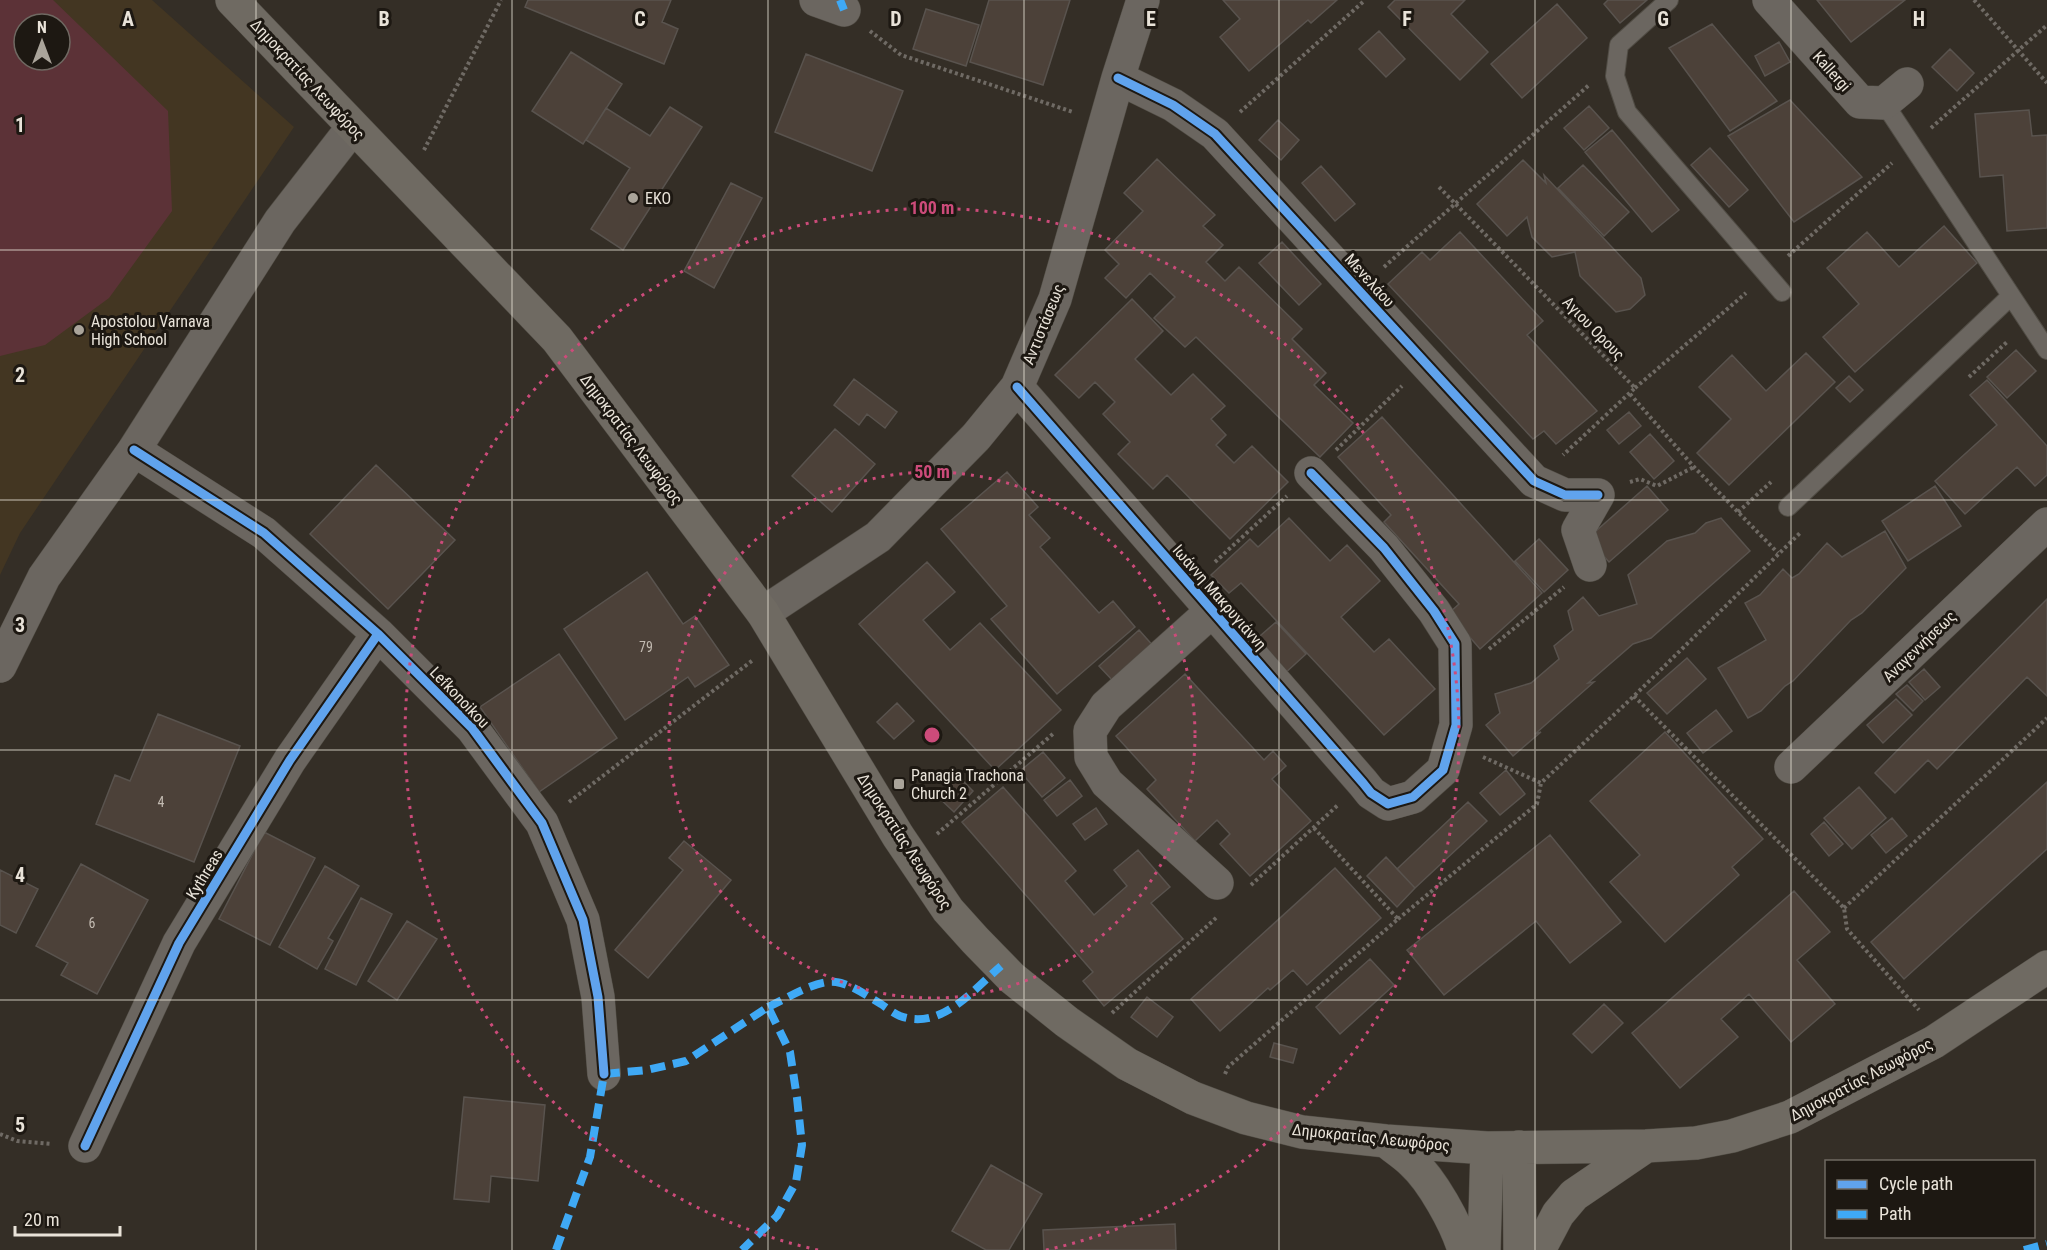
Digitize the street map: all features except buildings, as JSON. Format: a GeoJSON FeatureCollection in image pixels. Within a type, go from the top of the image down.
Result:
{"type":"FeatureCollection","features":[{"type":"Feature","properties":{"kind":"main road","name":"Δημοκρατίας Λεωφόρος"},"geometry":{"type":"LineString","coordinates":[[232,0],[557,339],[771,627],[912,856],[948,910],[1020,985],[1066,1022],[1127,1064],[1193,1098],[1246,1118],[1302,1132],[1386,1142],[1503,1148],[1646,1146],[1705,1141],[1760,1128],[1790,1118],[1942,1036],[2047,967]]}},
{"type":"Feature","properties":{"kind":"main road"},"geometry":{"type":"LineString","coordinates":[[1386,1142],[1412,1162],[1425,1176],[1451,1217],[1464,1250]]}},
{"type":"Feature","properties":{"kind":"main road"},"geometry":{"type":"LineString","coordinates":[[1539,1250],[1558,1214],[1574,1195],[1646,1146]]}},
{"type":"Feature","properties":{"kind":"main road"},"geometry":{"type":"LineString","coordinates":[[1484,1250],[1503,1148]]}},
{"type":"Feature","properties":{"kind":"main road"},"geometry":{"type":"LineString","coordinates":[[1503,1148],[1520,1250]]}},
{"type":"Feature","properties":{"kind":"street","name":"Αντιστάσεως"},"geometry":{"type":"LineString","coordinates":[[771,627],[878,537],[976,437],[1017,387],[1056,299],[1118,78],[1143,0]]}},
{"type":"Feature","properties":{"kind":"street","name":"Kallergi"},"geometry":{"type":"LineString","coordinates":[[1769,0],[1860,102],[1895,93]]}},
{"type":"Feature","properties":{"kind":"street","name":"Μενελάου"},"geometry":{"type":"LineString","coordinates":[[1118,78],[1173,105],[1215,134],[1534,481],[1565,495],[1598,495]]}},
{"type":"Feature","properties":{"kind":"street"},"geometry":{"type":"LineString","coordinates":[[0,666],[44,577],[134,450],[280,221],[353,127]]}},
{"type":"Feature","properties":{"kind":"street","name":"Ιωάννη Μακρυγιάννη"},"geometry":{"type":"LineString","coordinates":[[1017,387],[1371,793],[1388,804],[1413,797],[1443,770],[1450,743]]}},
{"type":"Feature","properties":{"kind":"street","name":"Lefkonoikou"},"geometry":{"type":"LineString","coordinates":[[134,450],[264,533],[378,634],[472,728],[542,823],[583,920],[598,997],[604,1074]]}},
{"type":"Feature","properties":{"kind":"street"},"geometry":{"type":"LineString","coordinates":[[1311,473],[1384,548],[1434,611],[1455,644],[1456,725],[1450,743]]}},
{"type":"Feature","properties":{"kind":"street"},"geometry":{"type":"LineString","coordinates":[[1590,565],[1578,530],[1598,495]]}},
{"type":"Feature","properties":{"kind":"street","name":"Αναγεννήσεως"},"geometry":{"type":"LineString","coordinates":[[1791,768],[2047,524]]}},
{"type":"Feature","properties":{"kind":"street"},"geometry":{"type":"LineString","coordinates":[[1212,611],[1106,706],[1090,731],[1090,757],[1107,783],[1217,883]]}},
{"type":"Feature","properties":{"kind":"street","name":"Kythreas"},"geometry":{"type":"LineString","coordinates":[[85,1146],[180,943],[290,760],[378,634]]}},
{"type":"Feature","properties":{"kind":"lane"},"geometry":{"type":"LineString","coordinates":[[1669,0],[1620,45],[1615,76],[1627,112],[1782,292]]}},
{"type":"Feature","properties":{"kind":"lane"},"geometry":{"type":"LineString","coordinates":[[1895,93],[1912,145],[2047,350]]}},
{"type":"Feature","properties":{"kind":"lane"},"geometry":{"type":"LineString","coordinates":[[1788,507],[2011,296]]}},
{"type":"Feature","properties":{"kind":"path"},"geometry":{"type":"LineString","coordinates":[[408,183],[501,0]]}},
{"type":"Feature","properties":{"kind":"path"},"geometry":{"type":"LineString","coordinates":[[1215,134],[1365,0]]}},
{"type":"Feature","properties":{"kind":"path"},"geometry":{"type":"LineString","coordinates":[[1974,0],[2047,83]]}},
{"type":"Feature","properties":{"kind":"path"},"geometry":{"type":"LineString","coordinates":[[830,5],[901,55],[1105,123]]}},
{"type":"Feature","properties":{"kind":"path"},"geometry":{"type":"LineString","coordinates":[[1912,145],[2047,25]]}},
{"type":"Feature","properties":{"kind":"path"},"geometry":{"type":"LineString","coordinates":[[1358,290],[1596,79],[1615,76]]}},
{"type":"Feature","properties":{"kind":"path"},"geometry":{"type":"LineString","coordinates":[[1968,378],[2028,322]]}},
{"type":"Feature","properties":{"kind":"path"},"geometry":{"type":"LineString","coordinates":[[1534,481],[1630,394],[1694,467],[1778,553]]}},
{"type":"Feature","properties":{"kind":"path"},"geometry":{"type":"LineString","coordinates":[[1598,495],[1640,479],[1657,486],[1694,467]]}},
{"type":"Feature","properties":{"kind":"path"},"geometry":{"type":"LineString","coordinates":[[1212,1105],[1228,1067],[1398,919],[1537,804],[1541,783],[1634,696],[1804,529]]}},
{"type":"Feature","properties":{"kind":"path"},"geometry":{"type":"LineString","coordinates":[[1456,676],[1590,565]]}},
{"type":"Feature","properties":{"kind":"path"},"geometry":{"type":"LineString","coordinates":[[542,823],[771,627]]}},
{"type":"Feature","properties":{"kind":"path"},"geometry":{"type":"LineString","coordinates":[[1634,696],[1844,908],[1846,929],[1942,1036]]}},
{"type":"Feature","properties":{"kind":"path"},"geometry":{"type":"LineString","coordinates":[[1844,908],[2047,718]]}},
{"type":"Feature","properties":{"kind":"path"},"geometry":{"type":"LineString","coordinates":[[912,856],[1064,725],[1090,731]]}},
{"type":"Feature","properties":{"kind":"path"},"geometry":{"type":"LineString","coordinates":[[1450,743],[1541,783]]}},
{"type":"Feature","properties":{"kind":"path"},"geometry":{"type":"LineString","coordinates":[[1314,828],[1398,919]]}},
{"type":"Feature","properties":{"kind":"path"},"geometry":{"type":"LineString","coordinates":[[0,1134],[17,1142],[85,1146]]}},
{"type":"Feature","properties":{"kind":"shaded area","name":"Apostolou Varnava High School"},"geometry":{"type":"Polygon","coordinates":[[[0,0],[152,0],[294,127],[20,533],[0,575],[0,0]]]}},
{"type":"Feature","properties":{"kind":"shaded area"},"geometry":{"type":"Polygon","coordinates":[[[0,0],[53,0],[65,12],[12,12],[12,72],[72,72],[72,18],[168,111],[172,211],[109,298],[45,345],[0,356],[0,0]]]}},
{"type":"Feature","properties":{"kind":"marked path"},"geometry":{"type":"LineString","coordinates":[[840,0],[844,10]]}},
{"type":"Feature","properties":{"kind":"marked path"},"geometry":{"type":"LineString","coordinates":[[768,1007],[811,986],[836,982],[859,991],[900,1016],[915,1019],[929,1018],[955,1006],[1001,966]]}},
{"type":"Feature","properties":{"kind":"marked path"},"geometry":{"type":"LineString","coordinates":[[556,1250],[590,1157],[604,1074],[647,1070],[686,1061],[768,1007],[790,1052],[802,1145],[796,1182],[777,1216],[742,1250]]}},
{"type":"Feature","properties":{"kind":"marked path"},"geometry":{"type":"LineString","coordinates":[[2024,1250],[2047,1244]]}},
{"type":"Feature","properties":{"kind":"cycle path"},"geometry":{"type":"LineString","coordinates":[[1118,78],[1173,105],[1215,134],[1534,481],[1565,495],[1598,495]]}},
{"type":"Feature","properties":{"kind":"cycle path"},"geometry":{"type":"LineString","coordinates":[[1017,387],[1371,793],[1388,804],[1413,797],[1443,770],[1456,725],[1455,644],[1434,611],[1384,548],[1311,473]]}},
{"type":"Feature","properties":{"kind":"cycle path"},"geometry":{"type":"LineString","coordinates":[[134,450],[264,533],[378,634],[472,728],[542,823],[583,920],[598,997],[604,1074]]}},
{"type":"Feature","properties":{"kind":"cycle path"},"geometry":{"type":"LineString","coordinates":[[85,1146],[179,943],[290,760],[378,634]]}},
{"type":"Feature","properties":{"kind":"place","name":"EKO"},"geometry":{"type":"Point","coordinates":[633,198]}},
{"type":"Feature","properties":{"kind":"place","name":"Apostolou Varnava High School"},"geometry":{"type":"Point","coordinates":[79,330]}},
{"type":"Feature","properties":{"kind":"place","name":"Panagia Trachona Church 2"},"geometry":{"type":"Point","coordinates":[899,784]}}]}
